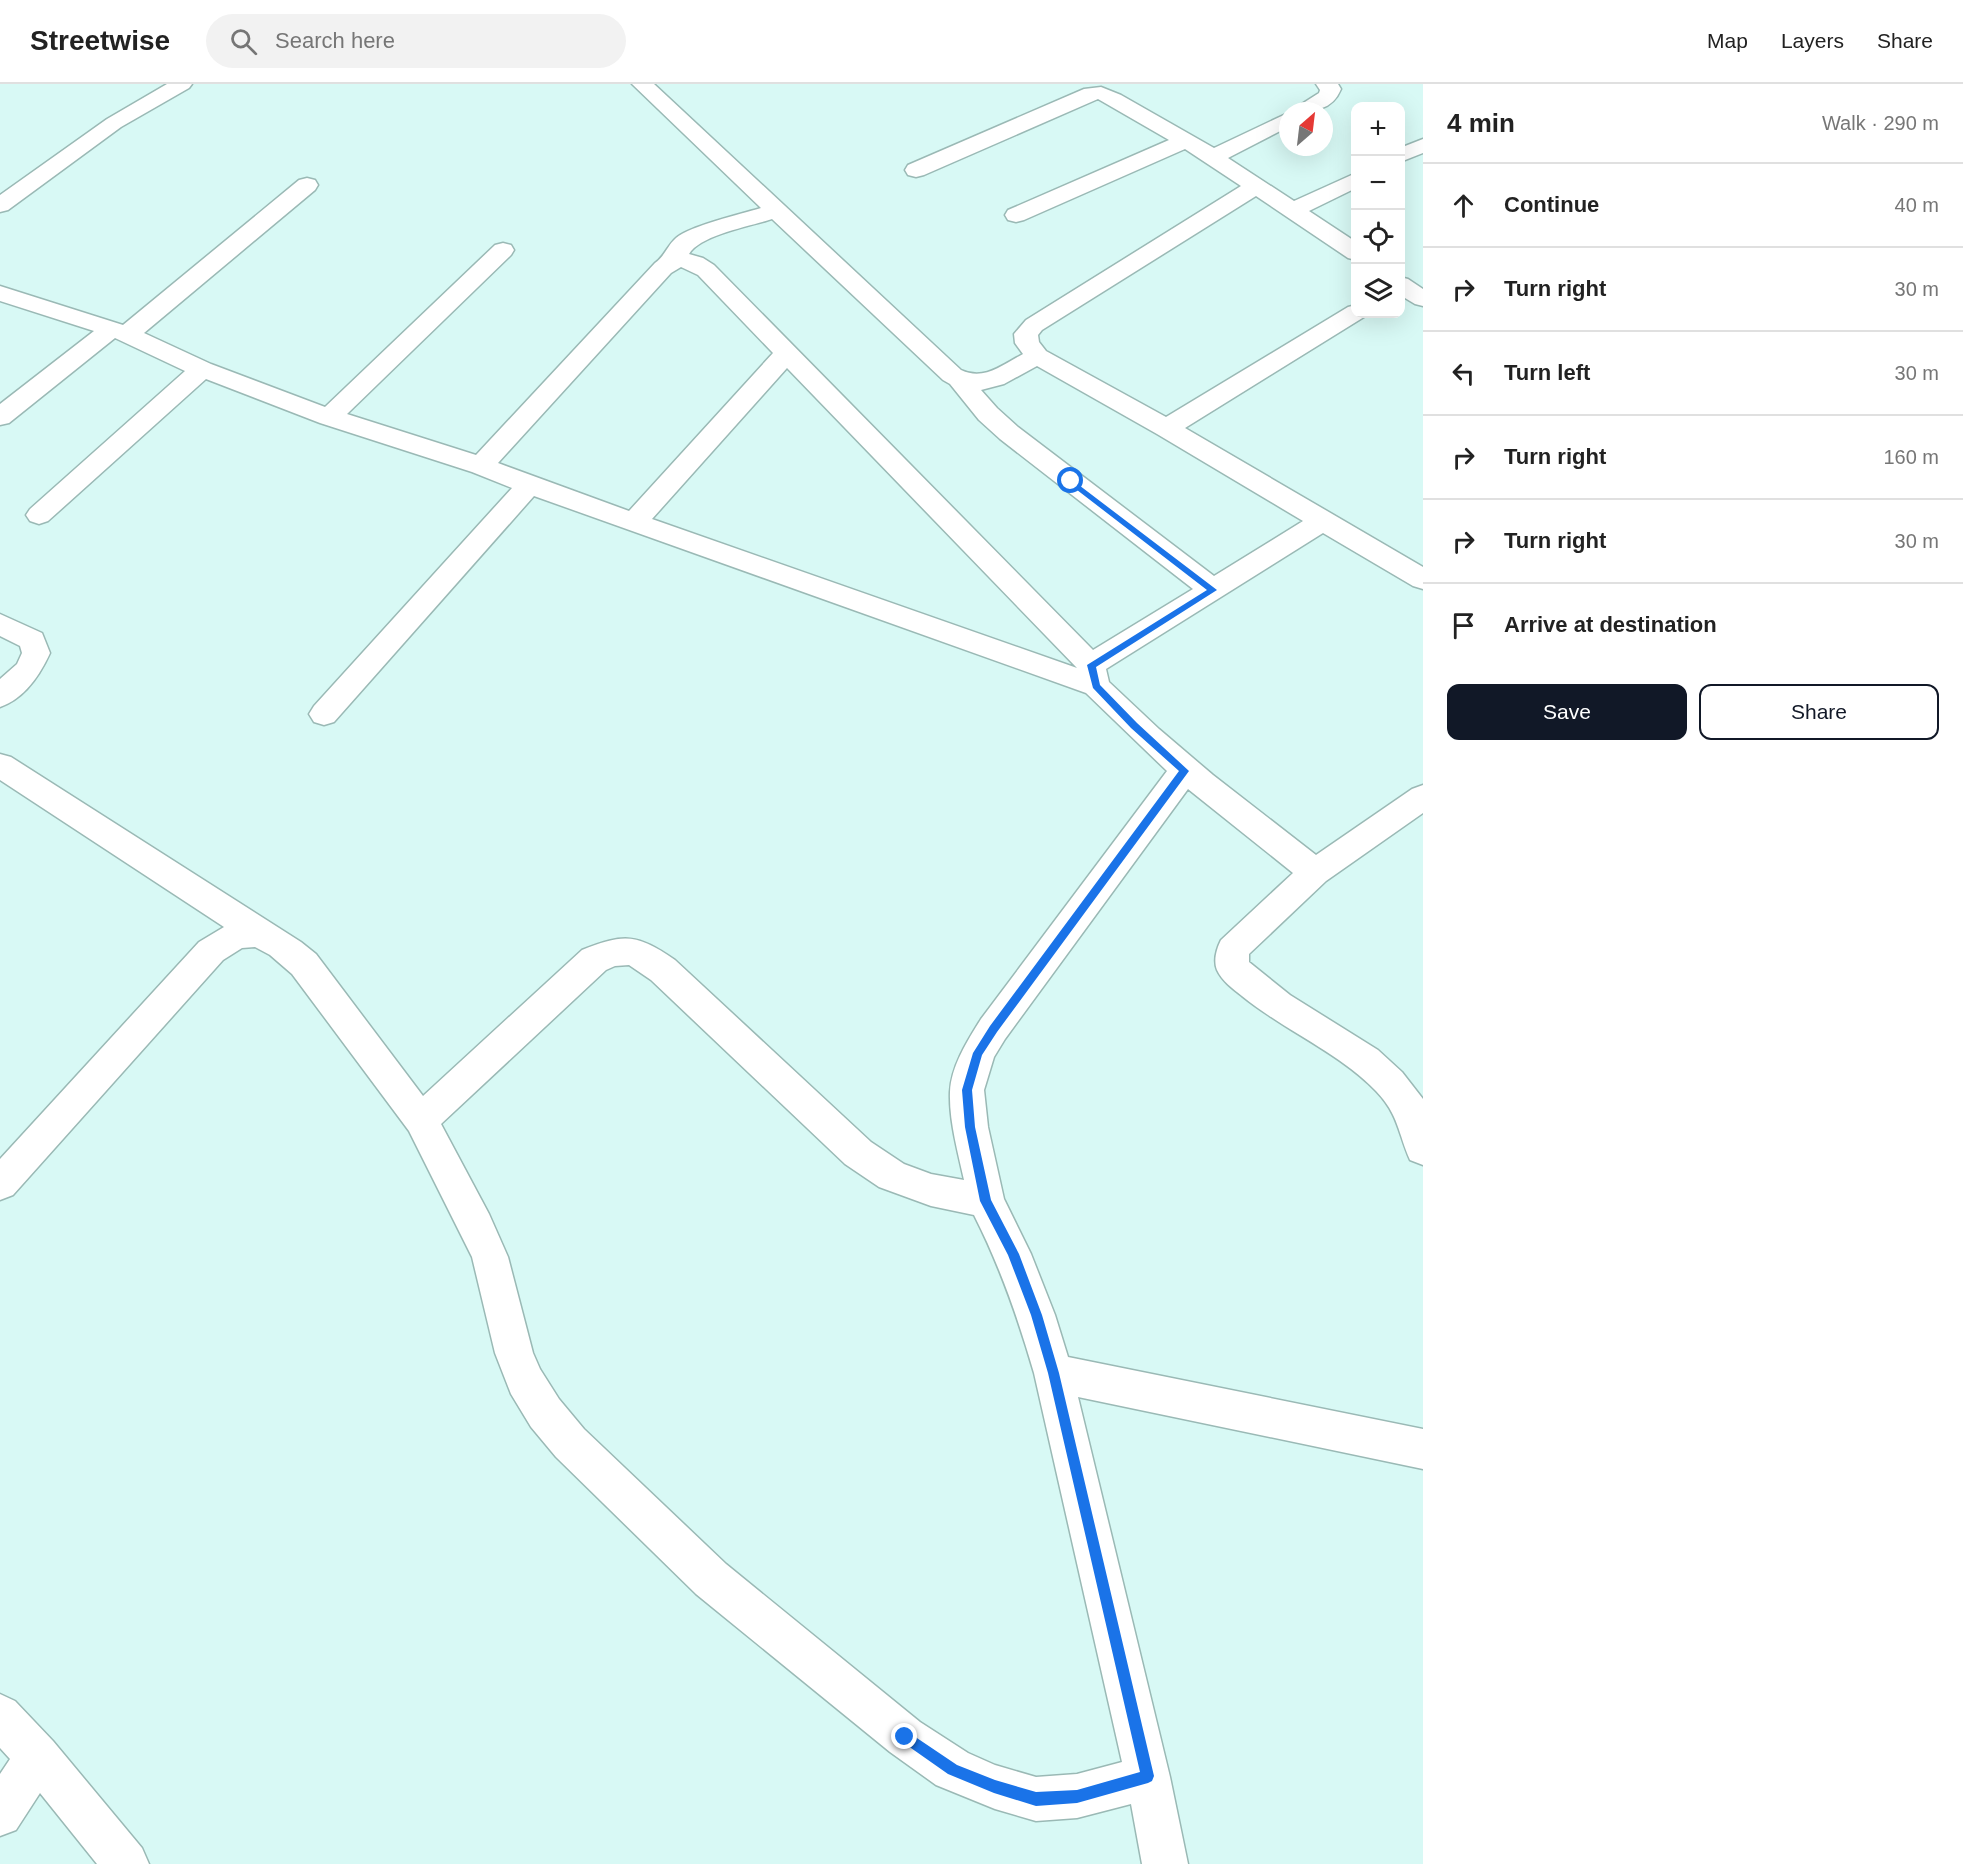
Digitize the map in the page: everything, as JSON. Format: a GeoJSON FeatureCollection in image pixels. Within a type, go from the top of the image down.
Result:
{"type":"FeatureCollection","features":[{"type":"Feature","properties":{"kind":"street"},"geometry":{"type":"LineString","coordinates":[[0,205],[114,123],[182,84]]}},
{"type":"Feature","properties":{"kind":"street"},"geometry":{"type":"LineString","coordinates":[[642,84],[952,375],[970,384],[984,383],[1037,356]]}},
{"type":"Feature","properties":{"kind":"street"},"geometry":{"type":"LineString","coordinates":[[1318,102],[1328,96],[1331,89],[1326,84]]}},
{"type":"Feature","properties":{"kind":"street"},"geometry":{"type":"LineString","coordinates":[[916,170],[1091,93],[1101,93],[1213,157],[1351,250]]}},
{"type":"Feature","properties":{"kind":"street"},"geometry":{"type":"LineString","coordinates":[[1213,157],[1279,124]]}},
{"type":"Feature","properties":{"kind":"street"},"geometry":{"type":"LineString","coordinates":[[1016,215],[1186,141]]}},
{"type":"Feature","properties":{"kind":"street"},"geometry":{"type":"LineString","coordinates":[[1405,154],[1423,145]]}},
{"type":"Feature","properties":{"kind":"street"},"geometry":{"type":"LineString","coordinates":[[1294,210],[1351,182]]}},
{"type":"Feature","properties":{"kind":"street"},"geometry":{"type":"LineString","coordinates":[[0,417],[119,332],[307,185]]}},
{"type":"Feature","properties":{"kind":"street"},"geometry":{"type":"LineString","coordinates":[[1255,187],[1034,326],[1026,334],[1027,344],[1037,356],[1166,428],[1423,579]]}},
{"type":"Feature","properties":{"kind":"street"},"geometry":{"type":"LineString","coordinates":[[481,466],[672,261],[684,243],[776,210]]}},
{"type":"Feature","properties":{"kind":"street"},"geometry":{"type":"LineString","coordinates":[[329,417],[503,250]]}},
{"type":"Feature","properties":{"kind":"street"},"geometry":{"type":"LineString","coordinates":[[672,261],[681,258],[692,260],[706,270],[1094,676],[1134,726],[1184,771],[1315,873]]}},
{"type":"Feature","properties":{"kind":"street"},"geometry":{"type":"LineString","coordinates":[[1405,287],[1423,299]]}},
{"type":"Feature","properties":{"kind":"street"},"geometry":{"type":"LineString","coordinates":[[0,293],[119,332],[202,369],[329,417],[481,466],[634,522],[1094,676]]}},
{"type":"Feature","properties":{"kind":"street"},"geometry":{"type":"LineString","coordinates":[[1166,428],[1351,315]]}},
{"type":"Feature","properties":{"kind":"street"},"geometry":{"type":"LineString","coordinates":[[634,522],[787,353]]}},
{"type":"Feature","properties":{"kind":"street"},"geometry":{"type":"LineString","coordinates":[[39,515],[202,369]]}},
{"type":"Feature","properties":{"kind":"street"},"geometry":{"type":"LineString","coordinates":[[960,380],[988,414],[1009,433],[1213,590]]}},
{"type":"Feature","properties":{"kind":"street"},"geometry":{"type":"LineString","coordinates":[[324,714],[529,485]]}},
{"type":"Feature","properties":{"kind":"street"},"geometry":{"type":"LineString","coordinates":[[1094,676],[1213,590],[1323,521]]}},
{"type":"Feature","properties":{"kind":"street"},"geometry":{"type":"LineString","coordinates":[[0,624],[32,639],[36,653],[27,670],[0,696]]}},
{"type":"Feature","properties":{"kind":"street"},"geometry":{"type":"LineString","coordinates":[[0,765],[263,935],[289,949],[304,964],[421,1120],[485,1247],[514,1353],[525,1381],[545,1413],[570,1443],[711,1579],[905,1737],[952,1769],[994,1787],[1036,1799],[1077,1796],[1148,1776]]}},
{"type":"Feature","properties":{"kind":"street"},"geometry":{"type":"LineString","coordinates":[[1165,1864],[1148,1776],[1053,1373],[1036,1315],[1013,1254],[986,1201],[970,1127],[967,1090],[978,1053],[993,1029],[1184,771]]}},
{"type":"Feature","properties":{"kind":"street"},"geometry":{"type":"LineString","coordinates":[[1423,797],[1315,873],[1233,949],[1232,967],[1252,987],[1348,1047],[1384,1077],[1411,1110],[1423,1149]]}},
{"type":"Feature","properties":{"kind":"street"},"geometry":{"type":"LineString","coordinates":[[0,1184],[211,951],[237,936],[263,935]]}},
{"type":"Feature","properties":{"kind":"street"},"geometry":{"type":"LineString","coordinates":[[421,1120],[594,960],[617,950],[638,953],[663,970],[858,1153],[892,1176],[922,1187],[986,1201]]}},
{"type":"Feature","properties":{"kind":"street"},"geometry":{"type":"LineString","coordinates":[[1053,1373],[1423,1449]]}},
{"type":"Feature","properties":{"kind":"street"},"geometry":{"type":"LineString","coordinates":[[0,1716],[38,1756],[126,1864]]}},
{"type":"Feature","properties":{"kind":"street"},"geometry":{"type":"LineString","coordinates":[[0,1814],[38,1756]]}},
{"type":"Feature","properties":{"kind":"route"},"geometry":{"type":"LineString","coordinates":[[905,1737],[952,1769],[994,1787],[1036,1799],[1077,1796],[1148,1776],[1053,1373],[1036,1315],[1013,1254],[986,1201],[970,1127],[967,1090],[978,1053],[993,1029],[1184,771],[1134,726],[1096,686],[1091,665],[1213,590],[1071,481]]}}]}
